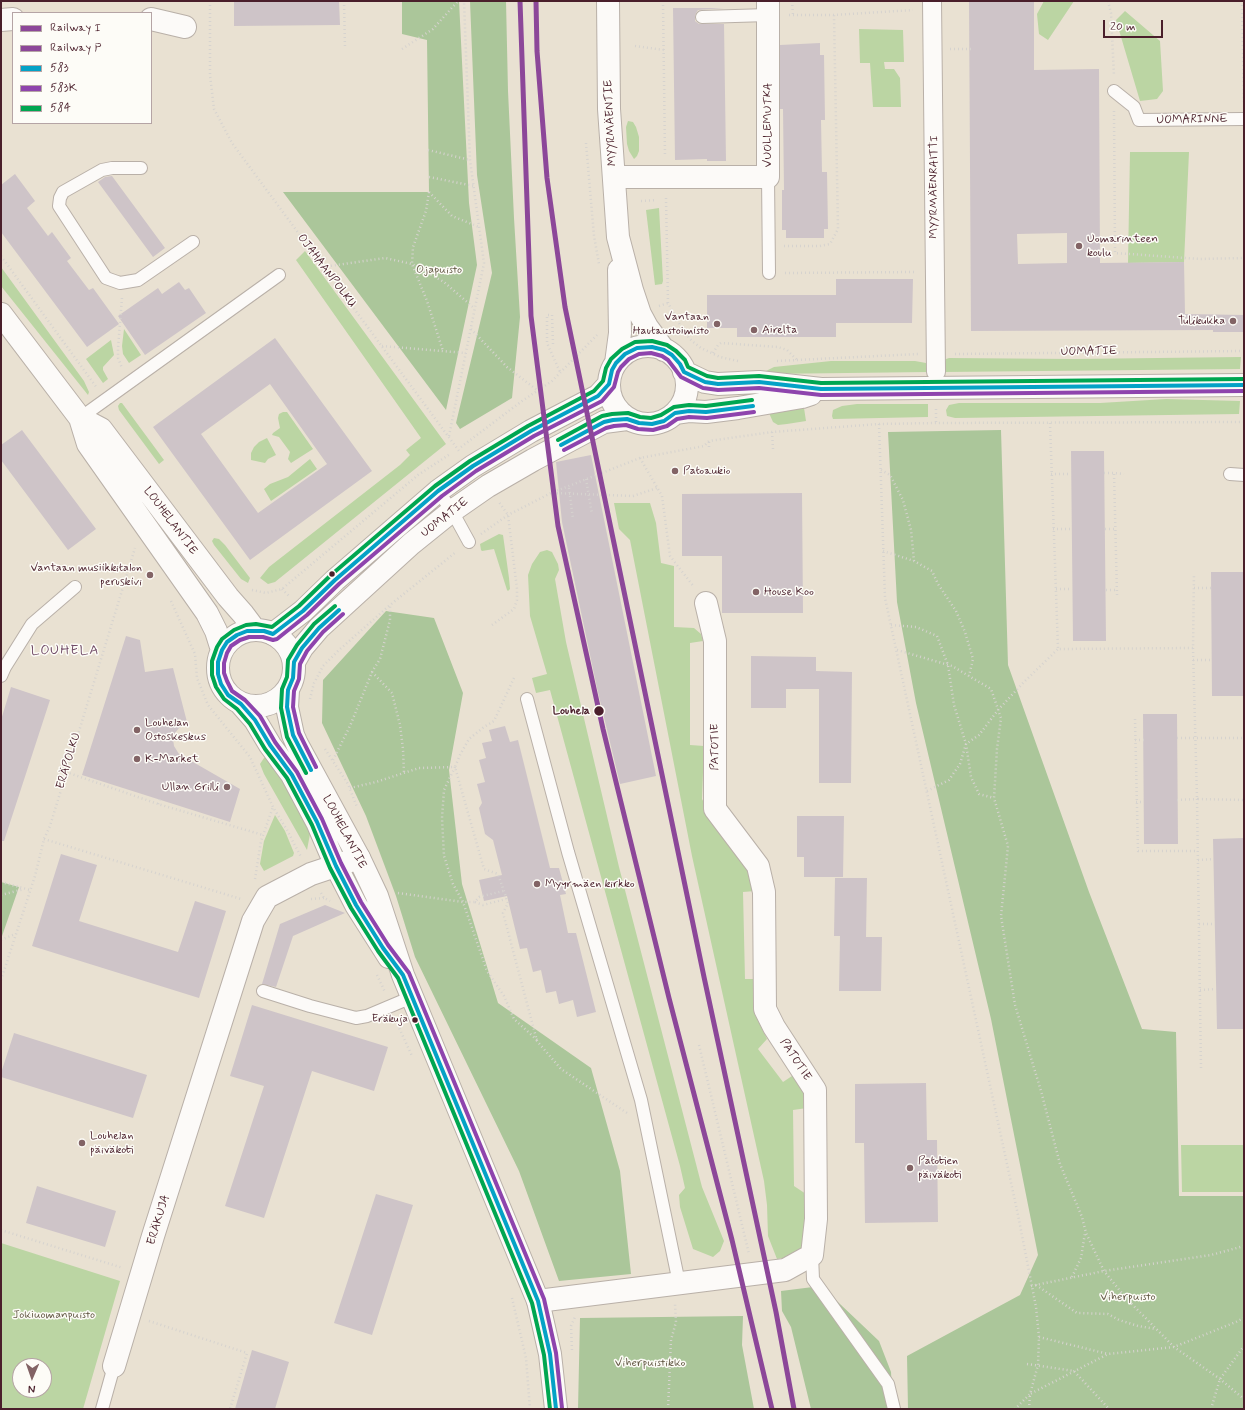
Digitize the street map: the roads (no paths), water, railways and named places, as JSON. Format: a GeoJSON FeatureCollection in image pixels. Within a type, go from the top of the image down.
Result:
{"type":"FeatureCollection","features":[{"type":"Feature","properties":{"kind":"street","name":"MYYRMÄENTIE"},"geometry":{"type":"LineString","coordinates":[[608,1],[609,109],[620,245],[618,290],[620,333],[616,363]]}},
{"type":"Feature","properties":{"kind":"street","name":"MYYRMÄENRAITTI"},"geometry":{"type":"LineString","coordinates":[[932,5],[936,372]]}},
{"type":"Feature","properties":{"kind":"street","name":"VUOLLEMUTKA"},"geometry":{"type":"LineString","coordinates":[[614,177],[768,177],[762,11]]}},
{"type":"Feature","properties":{"kind":"street"},"geometry":{"type":"LineString","coordinates":[[152,19],[184,27]]}},
{"type":"Feature","properties":{"kind":"street"},"geometry":{"type":"LineString","coordinates":[[1,20],[12,20]]}},
{"type":"Feature","properties":{"kind":"street","name":"MYYRMÄENTIE"},"geometry":{"type":"LineString","coordinates":[[620,245],[640,314],[646,327],[664,350]]}},
{"type":"Feature","properties":{"kind":"street","name":"LOUHELANTIE"},"geometry":{"type":"LineString","coordinates":[[1,314],[80,418],[88,444],[207,613],[216,631],[222,650]]}},
{"type":"Feature","properties":{"kind":"street"},"geometry":{"type":"LineString","coordinates":[[652,347],[664,350],[672,355],[680,364],[684,372],[686,385],[685,396],[681,405],[675,413],[664,421],[652,424],[639,423],[627,419],[619,412],[610,395],[609,384],[612,370],[616,363],[625,354],[637,348],[652,347]]}},
{"type":"Feature","properties":{"kind":"street"},"geometry":{"type":"LineString","coordinates":[[684,372],[705,382],[718,384],[759,382],[821,389],[1244,385]]}},
{"type":"Feature","properties":{"kind":"street","name":"UOMATIE"},"geometry":{"type":"LineString","coordinates":[[264,632],[303,611],[335,580],[438,491],[473,466],[531,431],[598,396],[609,384]]}},
{"type":"Feature","properties":{"kind":"street"},"geometry":{"type":"LineString","coordinates":[[675,413],[689,411],[706,412],[738,408],[802,397],[821,389]]}},
{"type":"Feature","properties":{"kind":"street","name":"LOUHELANTIE"},"geometry":{"type":"LineString","coordinates":[[80,418],[101,429],[228,597],[264,632]]}},
{"type":"Feature","properties":{"kind":"street","name":"UOMATIE"},"geometry":{"type":"LineString","coordinates":[[294,662],[302,648],[319,628],[411,544],[452,511],[488,486],[604,422],[627,419]]}},
{"type":"Feature","properties":{"kind":"street","name":"PATOTIE"},"geometry":{"type":"LineString","coordinates":[[706,603],[715,641],[715,809],[758,866],[764,892],[765,1009],[774,1027],[815,1090],[816,1218],[812,1255]]}},
{"type":"Feature","properties":{"kind":"street"},"geometry":{"type":"LineString","coordinates":[[264,632],[286,644],[294,662],[293,678],[288,690],[277,701],[267,705],[253,707],[241,704],[228,695],[221,684],[218,674],[218,662],[222,650],[227,642],[237,635],[264,632]]}},
{"type":"Feature","properties":{"kind":"street","name":"LOUHELANTIE"},"geometry":{"type":"LineString","coordinates":[[288,690],[287,707],[293,735],[359,858],[377,896],[403,975],[538,1301],[550,1354],[556,1409]]}},
{"type":"Feature","properties":{"kind":"street","name":"LOUHELANTIE"},"geometry":{"type":"LineString","coordinates":[[241,704],[254,720],[292,775],[317,822],[336,866],[356,905],[383,948],[403,975]]}},
{"type":"Feature","properties":{"kind":"street","name":"ERÄKUJA"},"geometry":{"type":"LineString","coordinates":[[114,1366],[158,1220],[253,921],[268,897],[311,874],[359,858]]}},
{"type":"Feature","properties":{"kind":"street"},"geometry":{"type":"LineString","coordinates":[[538,1301],[677,1291],[754,1274],[785,1270],[812,1255]]}},
{"type":"Feature","properties":{"kind":"lane"},"geometry":{"type":"LineString","coordinates":[[702,16],[762,11]]}},
{"type":"Feature","properties":{"kind":"lane","name":"UOMARINNE"},"geometry":{"type":"LineString","coordinates":[[1114,91],[1134,107],[1139,120],[1244,119]]}},
{"type":"Feature","properties":{"kind":"lane"},"geometry":{"type":"LineString","coordinates":[[141,168],[112,168],[102,170],[63,192],[60,198],[59,206],[106,278],[123,283],[138,280],[193,242]]}},
{"type":"Feature","properties":{"kind":"lane"},"geometry":{"type":"LineString","coordinates":[[768,177],[769,273]]}},
{"type":"Feature","properties":{"kind":"lane"},"geometry":{"type":"LineString","coordinates":[[80,418],[279,275]]}},
{"type":"Feature","properties":{"kind":"lane"},"geometry":{"type":"LineString","coordinates":[[1230,474],[1244,475]]}},
{"type":"Feature","properties":{"kind":"lane"},"geometry":{"type":"LineString","coordinates":[[438,491],[452,511],[469,542]]}},
{"type":"Feature","properties":{"kind":"lane"},"geometry":{"type":"LineString","coordinates":[[1,676],[4,667],[32,624],[75,587]]}},
{"type":"Feature","properties":{"kind":"lane"},"geometry":{"type":"LineString","coordinates":[[527,699],[568,852],[643,1112],[677,1291]]}},
{"type":"Feature","properties":{"kind":"lane"},"geometry":{"type":"LineString","coordinates":[[263,991],[310,1006],[356,1018],[367,1016],[412,997]]}},
{"type":"Feature","properties":{"kind":"lane"},"geometry":{"type":"LineString","coordinates":[[812,1255],[814,1279],[888,1384],[894,1409]]}},
{"type":"Feature","properties":{"kind":"lane"},"geometry":{"type":"LineString","coordinates":[[102,1409],[114,1366]]}},
{"type":"Feature","properties":{"kind":"rail line","name":"I"},"geometry":{"type":"LineString","coordinates":[[520,1],[531,316],[558,526],[603,729],[669,998],[732,1240],[772,1409]]}},
{"type":"Feature","properties":{"kind":"rail line","name":"P"},"geometry":{"type":"LineString","coordinates":[[536,1],[537,51],[547,178],[565,307],[704,977],[776,1312],[794,1409]]}},
{"type":"Feature","properties":{"kind":"place","name":"Uomarinteen koulu"},"geometry":{"type":"Point","coordinates":[1079,246]}},
{"type":"Feature","properties":{"kind":"place","name":"Tulikukka"},"geometry":{"type":"Point","coordinates":[1233,321]}},
{"type":"Feature","properties":{"kind":"place","name":"Vantaan Hautaustoimisto"},"geometry":{"type":"Point","coordinates":[717,324]}},
{"type":"Feature","properties":{"kind":"place","name":"Airelta"},"geometry":{"type":"Point","coordinates":[754,330]}},
{"type":"Feature","properties":{"kind":"place","name":"Patoaukio"},"geometry":{"type":"Point","coordinates":[675,471]}},
{"type":"Feature","properties":{"kind":"place","name":"Vantaan musiikkitalon peruskivi"},"geometry":{"type":"Point","coordinates":[150,575]}},
{"type":"Feature","properties":{"kind":"place","name":"House Koo"},"geometry":{"type":"Point","coordinates":[756,592]}},
{"type":"Feature","properties":{"kind":"place","name":"Louhela"},"geometry":{"type":"Point","coordinates":[599,711]}},
{"type":"Feature","properties":{"kind":"place","name":"Louhelan Ostoskeskus"},"geometry":{"type":"Point","coordinates":[137,730]}},
{"type":"Feature","properties":{"kind":"place","name":"K-Market"},"geometry":{"type":"Point","coordinates":[137,759]}},
{"type":"Feature","properties":{"kind":"place","name":"Ullan Grilli"},"geometry":{"type":"Point","coordinates":[227,787]}},
{"type":"Feature","properties":{"kind":"place","name":"Myyrmäen kirkko"},"geometry":{"type":"Point","coordinates":[537,884]}},
{"type":"Feature","properties":{"kind":"place","name":"Eräkuja"},"geometry":{"type":"Point","coordinates":[415,1020]}},
{"type":"Feature","properties":{"kind":"place","name":"Louhelan päiväkoti"},"geometry":{"type":"Point","coordinates":[82,1143]}},
{"type":"Feature","properties":{"kind":"place","name":"Patotien päiväkoti"},"geometry":{"type":"Point","coordinates":[910,1168]}},
{"type":"Feature","properties":{"kind":"district","name":"LOUHELA"},"geometry":{"type":"Point","coordinates":[65,651]}},
{"type":"Feature","properties":{"kind":"park label","name":"Ojapuisto"},"geometry":{"type":"Point","coordinates":[439,270]}},
{"type":"Feature","properties":{"kind":"park label","name":"Viherpuisto"},"geometry":{"type":"Point","coordinates":[1128,1297]}},
{"type":"Feature","properties":{"kind":"park label","name":"Jokiuomanpuisto"},"geometry":{"type":"Point","coordinates":[54,1315]}},
{"type":"Feature","properties":{"kind":"park label","name":"Viherpuistikko"},"geometry":{"type":"Point","coordinates":[650,1363]}}]}
